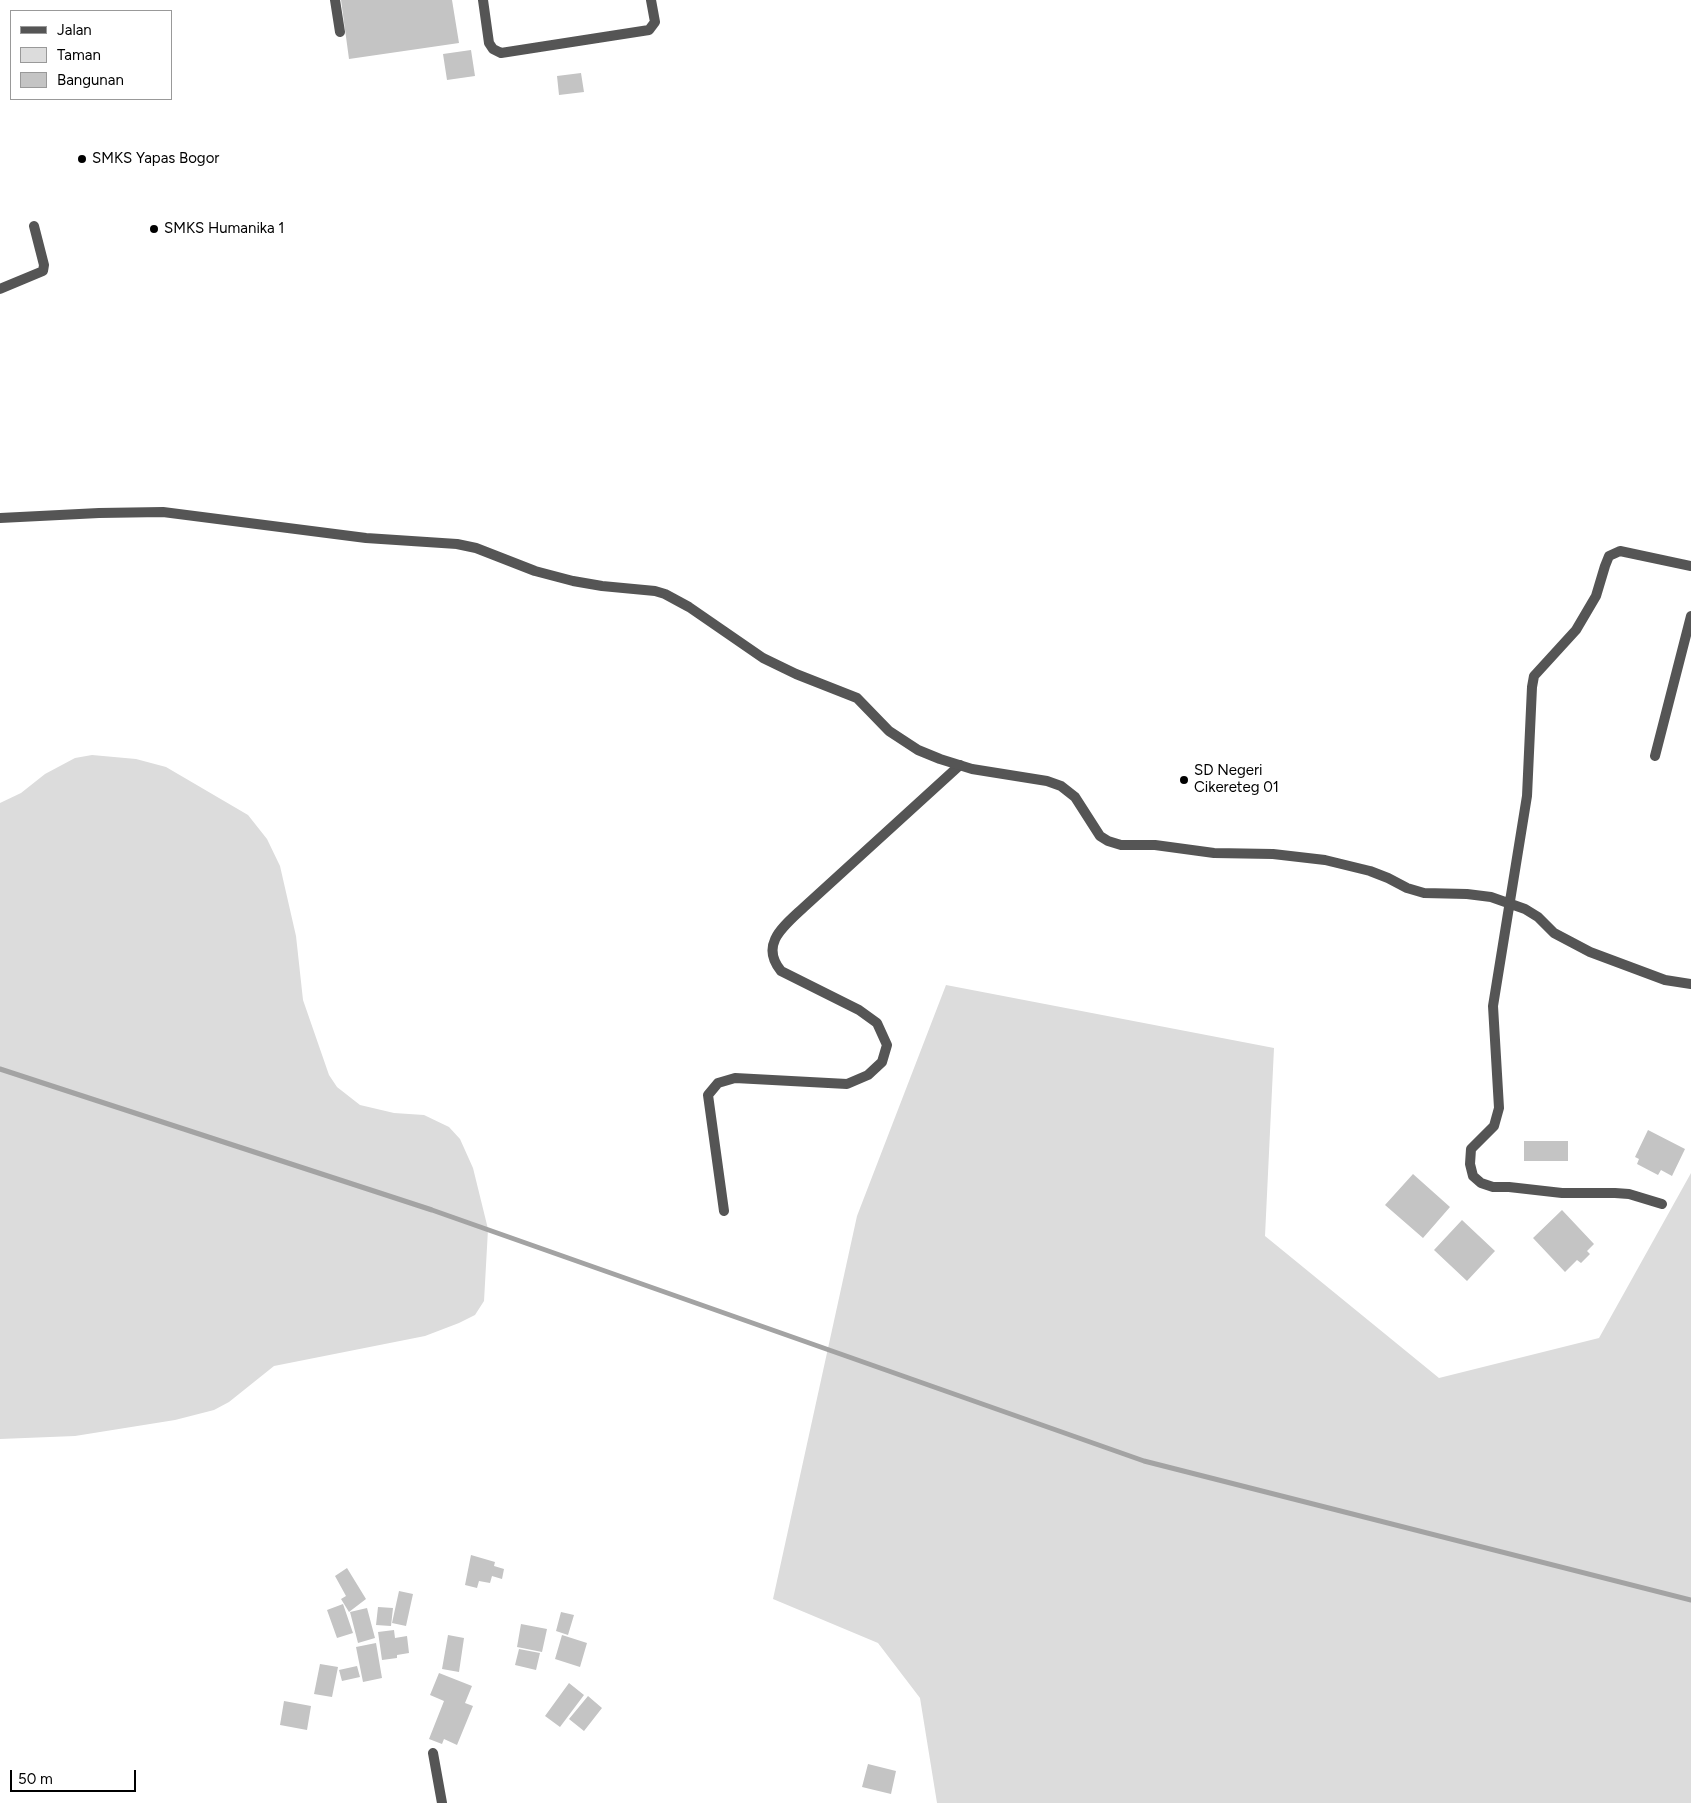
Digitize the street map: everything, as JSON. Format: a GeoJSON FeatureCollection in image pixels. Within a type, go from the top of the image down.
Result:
{"type":"FeatureCollection","features":[{"type":"Feature","properties":{"kind":"street"},"geometry":{"type":"LineString","coordinates":[[335,0],[340,32]]}},
{"type":"Feature","properties":{"kind":"street"},"geometry":{"type":"LineString","coordinates":[[483,0],[489,43],[492,49],[501,53],[648,30],[655,22],[651,0]]}},
{"type":"Feature","properties":{"kind":"street"},"geometry":{"type":"LineString","coordinates":[[0,289],[43,271],[44,265],[34,226]]}},
{"type":"Feature","properties":{"kind":"street"},"geometry":{"type":"LineString","coordinates":[[0,518],[163,512],[366,538],[458,544],[476,548],[536,571],[580,582],[655,591],[684,604],[763,658],[796,674],[857,698],[889,731],[918,750],[940,760],[1003,775],[1047,781],[1061,786],[1078,801],[1100,836],[1114,843],[1155,845],[1214,853],[1288,855],[1325,860],[1370,871],[1424,893],[1475,894],[1509,903],[1531,912],[1554,933],[1582,949],[1665,980],[1691,984]]}},
{"type":"Feature","properties":{"kind":"street"},"geometry":{"type":"LineString","coordinates":[[1662,1204],[1614,1192],[1562,1193],[1492,1187],[1481,1183],[1473,1176],[1470,1164],[1471,1148],[1494,1126],[1499,1108],[1493,1006],[1527,796],[1534,676],[1576,630],[1596,596],[1609,556],[1620,551],[1691,566]]}},
{"type":"Feature","properties":{"kind":"street"},"geometry":{"type":"LineString","coordinates":[[1655,756],[1691,616]]}},
{"type":"Feature","properties":{"kind":"street"},"geometry":{"type":"LineString","coordinates":[[724,1211],[708,1095],[718,1083],[735,1078],[847,1084],[868,1075],[882,1062],[887,1045],[877,1023],[860,1010],[781,971],[774,963],[772,954],[774,939],[785,924],[960,765]]}},
{"type":"Feature","properties":{"kind":"street"},"geometry":{"type":"LineString","coordinates":[[433,1752],[442,1803]]}},
{"type":"Feature","properties":{"kind":"green space"},"geometry":{"type":"Polygon","coordinates":[[[92,755],[136,759],[166,767],[248,815],[267,839],[280,866],[296,936],[303,1000],[329,1075],[337,1087],[360,1105],[394,1113],[424,1115],[449,1127],[460,1139],[473,1168],[488,1229],[484,1301],[475,1315],[425,1336],[274,1366],[229,1402],[214,1410],[175,1420],[75,1436],[0,1439],[0,803],[21,793],[45,774],[75,758],[92,755]]]}},
{"type":"Feature","properties":{"kind":"green space"},"geometry":{"type":"Polygon","coordinates":[[[946,985],[1274,1048],[1265,1236],[1439,1378],[1599,1338],[1691,1173],[1691,1803],[937,1803],[920,1698],[878,1643],[773,1599],[857,1216],[946,985]]]}},
{"type":"Feature","properties":{"kind":"building"},"geometry":{"type":"Polygon","coordinates":[[[341,0],[452,0],[459,43],[349,59],[341,0]]]}},
{"type":"Feature","properties":{"kind":"building"},"geometry":{"type":"Polygon","coordinates":[[[471,50],[475,76],[447,80],[443,54],[471,50]]]}},
{"type":"Feature","properties":{"kind":"building"},"geometry":{"type":"Polygon","coordinates":[[[581,73],[584,92],[559,95],[557,76],[581,73]]]}},
{"type":"Feature","properties":{"kind":"building"},"geometry":{"type":"Polygon","coordinates":[[[1648,1130],[1685,1149],[1672,1176],[1661,1170],[1658,1175],[1637,1164],[1639,1159],[1635,1157],[1648,1130]]]}},
{"type":"Feature","properties":{"kind":"building"},"geometry":{"type":"Polygon","coordinates":[[[1524,1141],[1568,1141],[1568,1161],[1524,1161],[1524,1141]]]}},
{"type":"Feature","properties":{"kind":"building"},"geometry":{"type":"Polygon","coordinates":[[[1413,1174],[1450,1207],[1423,1238],[1385,1205],[1413,1174]]]}},
{"type":"Feature","properties":{"kind":"building"},"geometry":{"type":"Polygon","coordinates":[[[1562,1210],[1594,1244],[1587,1251],[1590,1254],[1581,1263],[1577,1260],[1565,1272],[1533,1238],[1562,1210]]]}},
{"type":"Feature","properties":{"kind":"building"},"geometry":{"type":"Polygon","coordinates":[[[1462,1220],[1495,1251],[1467,1281],[1434,1250],[1462,1220]]]}},
{"type":"Feature","properties":{"kind":"building"},"geometry":{"type":"Polygon","coordinates":[[[471,1555],[495,1562],[494,1566],[504,1569],[502,1579],[492,1576],[490,1583],[479,1581],[477,1588],[465,1585],[471,1555]]]}},
{"type":"Feature","properties":{"kind":"building"},"geometry":{"type":"Polygon","coordinates":[[[347,1568],[366,1599],[349,1612],[341,1599],[346,1596],[335,1576],[347,1568]]]}},
{"type":"Feature","properties":{"kind":"building"},"geometry":{"type":"Polygon","coordinates":[[[399,1591],[413,1594],[406,1626],[392,1623],[399,1591]]]}},
{"type":"Feature","properties":{"kind":"building"},"geometry":{"type":"Polygon","coordinates":[[[343,1604],[353,1633],[337,1638],[327,1610],[343,1604]]]}},
{"type":"Feature","properties":{"kind":"building"},"geometry":{"type":"Polygon","coordinates":[[[378,1607],[393,1608],[391,1626],[376,1625],[378,1607]]]}},
{"type":"Feature","properties":{"kind":"building"},"geometry":{"type":"Polygon","coordinates":[[[367,1608],[375,1638],[358,1643],[350,1612],[367,1608]]]}},
{"type":"Feature","properties":{"kind":"building"},"geometry":{"type":"Polygon","coordinates":[[[561,1612],[574,1615],[568,1635],[556,1631],[561,1612]]]}},
{"type":"Feature","properties":{"kind":"building"},"geometry":{"type":"Polygon","coordinates":[[[521,1624],[547,1629],[542,1652],[517,1647],[521,1624]]]}},
{"type":"Feature","properties":{"kind":"building"},"geometry":{"type":"Polygon","coordinates":[[[394,1630],[395,1638],[407,1636],[409,1653],[397,1655],[397,1658],[382,1660],[378,1632],[394,1630]]]}},
{"type":"Feature","properties":{"kind":"building"},"geometry":{"type":"Polygon","coordinates":[[[448,1635],[464,1638],[459,1672],[442,1669],[448,1635]]]}},
{"type":"Feature","properties":{"kind":"building"},"geometry":{"type":"Polygon","coordinates":[[[562,1635],[587,1643],[580,1667],[555,1659],[562,1635]]]}},
{"type":"Feature","properties":{"kind":"building"},"geometry":{"type":"Polygon","coordinates":[[[376,1643],[382,1678],[363,1682],[356,1647],[376,1643]]]}},
{"type":"Feature","properties":{"kind":"building"},"geometry":{"type":"Polygon","coordinates":[[[519,1649],[540,1653],[536,1670],[515,1665],[519,1649]]]}},
{"type":"Feature","properties":{"kind":"building"},"geometry":{"type":"Polygon","coordinates":[[[320,1664],[338,1667],[332,1697],[314,1694],[320,1664]]]}},
{"type":"Feature","properties":{"kind":"building"},"geometry":{"type":"Polygon","coordinates":[[[357,1666],[360,1677],[342,1681],[339,1670],[357,1666]]]}},
{"type":"Feature","properties":{"kind":"building"},"geometry":{"type":"Polygon","coordinates":[[[439,1673],[472,1686],[465,1703],[473,1706],[457,1745],[444,1739],[442,1744],[429,1739],[444,1701],[430,1695],[439,1673]]]}},
{"type":"Feature","properties":{"kind":"building"},"geometry":{"type":"Polygon","coordinates":[[[569,1683],[584,1695],[560,1727],[545,1716],[569,1683]]]}},
{"type":"Feature","properties":{"kind":"building"},"geometry":{"type":"Polygon","coordinates":[[[588,1696],[602,1708],[584,1731],[569,1719],[588,1696]]]}},
{"type":"Feature","properties":{"kind":"building"},"geometry":{"type":"Polygon","coordinates":[[[284,1701],[311,1706],[307,1730],[280,1725],[284,1701]]]}},
{"type":"Feature","properties":{"kind":"building"},"geometry":{"type":"Polygon","coordinates":[[[868,1764],[896,1771],[891,1794],[862,1787],[868,1764]]]}},
{"type":"Feature","properties":{"kind":"waterway"},"geometry":{"type":"LineString","coordinates":[[0,1069],[432,1210],[1144,1461],[1691,1600]]}},
{"type":"Feature","properties":{"kind":"place","name":"SMKS Yapas Bogor"},"geometry":{"type":"Point","coordinates":[82,159]}},
{"type":"Feature","properties":{"kind":"place","name":"SMKS Humanika 1"},"geometry":{"type":"Point","coordinates":[154,229]}},
{"type":"Feature","properties":{"kind":"place","name":"SD Negeri Cikereteg 01"},"geometry":{"type":"Point","coordinates":[1184,780]}}]}
